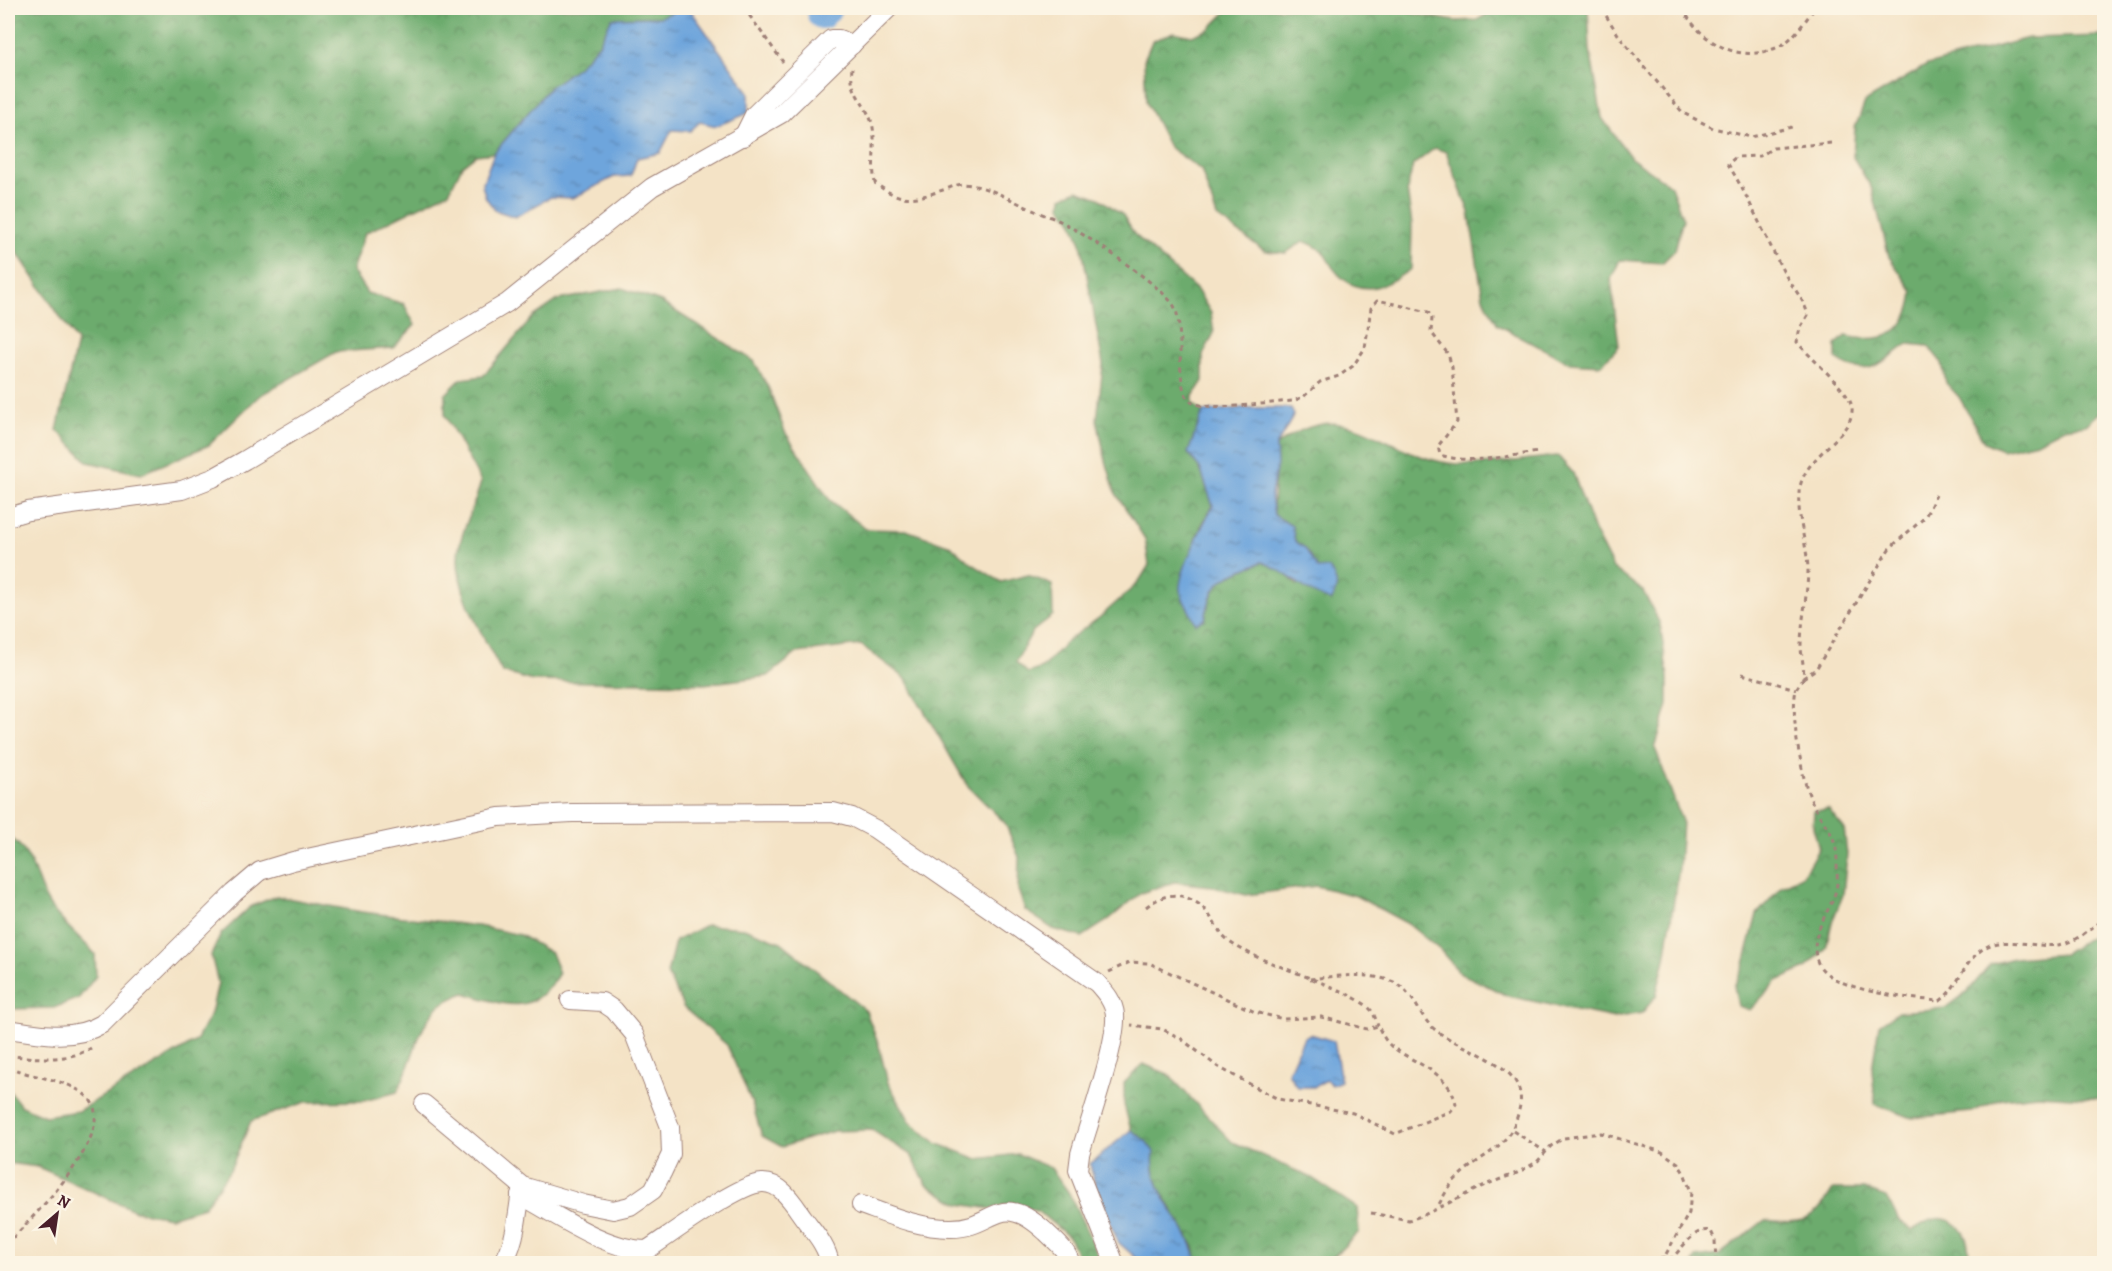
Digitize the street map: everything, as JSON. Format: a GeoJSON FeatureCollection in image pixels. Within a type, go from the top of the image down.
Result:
{"type":"FeatureCollection","features":[{"type":"Feature","properties":{"kind":"street"},"geometry":{"type":"LineString","coordinates":[[8,517],[28,511],[182,490],[213,478],[507,303],[652,187],[781,114],[889,8]]}},
{"type":"Feature","properties":{"kind":"street"},"geometry":{"type":"LineString","coordinates":[[743,137],[754,115],[831,39],[840,39],[852,45]]}},
{"type":"Feature","properties":{"kind":"street"},"geometry":{"type":"LineString","coordinates":[[8,1029],[67,1035],[82,1033],[102,1023],[234,893],[260,871],[293,861],[499,817],[572,813],[833,812],[852,817],[875,829],[1097,983],[1112,1003],[1114,1025],[1080,1154],[1078,1170],[1115,1263]]}},
{"type":"Feature","properties":{"kind":"street"},"geometry":{"type":"LineString","coordinates":[[521,1190],[612,1210],[630,1206],[652,1190],[671,1154],[670,1127],[634,1034],[614,1010],[602,1002],[570,1000]]}},
{"type":"Feature","properties":{"kind":"street"},"geometry":{"type":"LineString","coordinates":[[424,1104],[521,1190],[603,1239],[630,1250],[646,1250],[739,1191],[762,1182],[780,1188],[791,1201],[828,1252],[830,1263]]}},
{"type":"Feature","properties":{"kind":"street"},"geometry":{"type":"LineString","coordinates":[[502,1263],[509,1253],[514,1237],[521,1190]]}},
{"type":"Feature","properties":{"kind":"street"},"geometry":{"type":"LineString","coordinates":[[861,1205],[913,1223],[951,1229],[1001,1211],[1016,1212],[1033,1220],[1068,1253],[1071,1263]]}},
{"type":"Feature","properties":{"kind":"path"},"geometry":{"type":"LineString","coordinates":[[744,8],[793,75]]}},
{"type":"Feature","properties":{"kind":"path"},"geometry":{"type":"LineString","coordinates":[[1604,8],[1603,11],[1621,39],[1683,113],[1713,128],[1751,137],[1796,126]]}},
{"type":"Feature","properties":{"kind":"path"},"geometry":{"type":"LineString","coordinates":[[1682,8],[1708,41],[1728,50],[1756,52],[1782,45],[1815,8]]}},
{"type":"Feature","properties":{"kind":"path"},"geometry":{"type":"LineString","coordinates":[[852,45],[857,54],[850,83],[872,122],[874,144],[871,165],[875,183],[889,194],[915,199],[960,184],[1003,195],[1061,222],[1161,289],[1175,305],[1180,331],[1184,392],[1190,402],[1201,406],[1216,406],[1293,401],[1304,397],[1320,382],[1339,376],[1353,366],[1365,348],[1371,308],[1377,301],[1382,301],[1428,312],[1432,318],[1431,332],[1449,354],[1457,422],[1438,447],[1440,455],[1455,460],[1479,460],[1539,452]]}},
{"type":"Feature","properties":{"kind":"path"},"geometry":{"type":"LineString","coordinates":[[1803,678],[1801,648],[1808,571],[1799,494],[1804,472],[1819,453],[1842,434],[1851,418],[1852,405],[1844,392],[1797,342],[1800,328],[1808,315],[1804,302],[1781,269],[1750,200],[1728,164],[1736,157],[1760,156],[1773,148],[1831,143]]}},
{"type":"Feature","properties":{"kind":"path"},"geometry":{"type":"LineString","coordinates":[[1936,495],[1925,517],[1889,549],[1816,669],[1803,678],[1796,689],[1799,757],[1809,797],[1829,827],[1835,841],[1837,861],[1836,890],[1819,927],[1816,944],[1818,962],[1826,974],[1841,982],[1899,998],[1940,1001],[1947,995],[1964,967],[1989,946],[2058,945],[2086,933],[2104,918]]}},
{"type":"Feature","properties":{"kind":"path"},"geometry":{"type":"LineString","coordinates":[[1742,674],[1796,689]]}},
{"type":"Feature","properties":{"kind":"path"},"geometry":{"type":"LineString","coordinates":[[1114,1025],[1162,1029],[1180,1038],[1218,1067],[1278,1099],[1353,1113],[1395,1134],[1451,1111],[1456,1104],[1454,1094],[1445,1081],[1388,1044],[1371,1010],[1357,999],[1244,951],[1223,936],[1212,917],[1193,900],[1178,896],[1160,897],[1146,907]]}},
{"type":"Feature","properties":{"kind":"path"},"geometry":{"type":"LineString","coordinates":[[1097,983],[1112,970],[1130,962],[1149,963],[1255,1012],[1283,1019],[1321,1017],[1367,1029],[1378,1026]]}},
{"type":"Feature","properties":{"kind":"path"},"geometry":{"type":"LineString","coordinates":[[1310,979],[1368,976],[1394,982],[1414,1000],[1430,1024],[1445,1036],[1493,1060],[1514,1078],[1520,1102],[1513,1131],[1496,1150],[1454,1181],[1437,1209]]}},
{"type":"Feature","properties":{"kind":"path"},"geometry":{"type":"LineString","coordinates":[[8,1066],[69,1084],[87,1095],[95,1108],[96,1120],[85,1149],[71,1173],[8,1243]]}},
{"type":"Feature","properties":{"kind":"path"},"geometry":{"type":"LineString","coordinates":[[1513,1131],[1546,1152]]}},
{"type":"Feature","properties":{"kind":"path"},"geometry":{"type":"LineString","coordinates":[[1371,1213],[1409,1220],[1517,1173],[1537,1162],[1564,1138],[1601,1132],[1662,1152],[1678,1163],[1690,1192],[1689,1213],[1665,1261]]}},
{"type":"Feature","properties":{"kind":"path"},"geometry":{"type":"LineString","coordinates":[[1653,1263],[1672,1258],[1696,1233],[1704,1229],[1711,1231],[1715,1240],[1716,1263]]}},
{"type":"Feature","properties":{"kind":"green space"},"geometry":{"type":"Polygon","coordinates":[[[8,8],[683,8],[661,17],[612,18],[599,44],[578,67],[550,87],[494,153],[476,155],[462,166],[449,192],[365,233],[352,270],[367,293],[404,304],[415,325],[393,348],[336,352],[259,396],[209,445],[141,474],[88,462],[57,430],[77,342],[8,239],[8,8]]]}},
{"type":"Feature","properties":{"kind":"green space"},"geometry":{"type":"Polygon","coordinates":[[[1230,8],[1402,8],[1415,14],[1455,21],[1477,20],[1499,8],[1588,8],[1590,50],[1602,118],[1631,158],[1671,186],[1683,219],[1675,250],[1662,263],[1620,260],[1611,279],[1619,346],[1601,365],[1570,363],[1498,325],[1483,298],[1469,212],[1446,152],[1435,148],[1413,165],[1407,190],[1412,224],[1411,269],[1375,287],[1366,288],[1348,282],[1339,275],[1319,248],[1303,241],[1286,253],[1265,251],[1217,217],[1201,170],[1169,147],[1146,102],[1144,60],[1152,41],[1174,32],[1192,36],[1209,29],[1230,8]]]}},
{"type":"Feature","properties":{"kind":"green space"},"geometry":{"type":"Polygon","coordinates":[[[2104,36],[2104,409],[2086,425],[2064,428],[2037,442],[2002,450],[1984,442],[1959,397],[1946,383],[1942,363],[1928,346],[1908,344],[1882,362],[1866,369],[1847,365],[1836,359],[1836,345],[1845,336],[1871,339],[1892,333],[1900,327],[1906,318],[1913,292],[1889,257],[1872,189],[1853,157],[1855,128],[1865,102],[1927,65],[2028,38],[2104,36]]]}},
{"type":"Feature","properties":{"kind":"green space"},"geometry":{"type":"Polygon","coordinates":[[[1077,190],[1099,198],[1123,215],[1134,234],[1197,290],[1211,313],[1214,333],[1203,355],[1203,381],[1193,396],[1193,404],[1203,412],[1188,453],[1200,468],[1213,506],[1202,524],[1183,573],[1205,619],[1212,594],[1217,586],[1222,580],[1238,572],[1262,562],[1281,569],[1297,585],[1318,569],[1305,548],[1295,541],[1292,526],[1274,515],[1276,446],[1302,430],[1325,424],[1347,425],[1367,431],[1408,451],[1431,459],[1458,464],[1495,463],[1558,456],[1573,473],[1594,531],[1613,568],[1643,591],[1660,624],[1668,677],[1668,705],[1655,748],[1682,821],[1679,868],[1665,959],[1656,996],[1642,1013],[1614,1018],[1508,996],[1460,973],[1440,950],[1408,924],[1356,896],[1316,886],[1246,895],[1211,886],[1174,882],[1141,893],[1107,921],[1082,937],[1053,929],[1025,910],[1018,890],[1019,857],[1005,823],[967,785],[905,678],[861,645],[797,653],[768,676],[704,684],[533,681],[502,672],[470,609],[459,575],[460,543],[481,482],[445,415],[445,395],[461,379],[483,376],[533,317],[558,300],[622,288],[661,302],[754,361],[769,389],[785,432],[829,499],[866,529],[906,530],[951,546],[971,563],[1001,582],[1028,575],[1052,585],[1053,615],[1032,632],[1016,662],[1028,673],[1042,668],[1067,641],[1100,617],[1138,583],[1149,565],[1145,539],[1115,492],[1097,420],[1103,364],[1081,243],[1072,221],[1061,206],[1062,197],[1077,190]]]}},
{"type":"Feature","properties":{"kind":"green space"},"geometry":{"type":"Polygon","coordinates":[[[1828,809],[1844,828],[1847,854],[1843,895],[1832,922],[1826,948],[1806,968],[1777,981],[1750,1010],[1738,1006],[1734,986],[1743,968],[1757,914],[1781,887],[1803,875],[1819,848],[1813,827],[1814,811],[1828,809]]]}},
{"type":"Feature","properties":{"kind":"green space"},"geometry":{"type":"Polygon","coordinates":[[[8,836],[17,843],[30,860],[50,906],[95,954],[96,976],[79,998],[54,1008],[8,1009],[8,836]]]}},
{"type":"Feature","properties":{"kind":"green space"},"geometry":{"type":"Polygon","coordinates":[[[276,896],[362,912],[478,926],[520,935],[551,953],[559,973],[539,997],[528,1002],[506,1004],[464,993],[438,1007],[424,1026],[397,1092],[364,1101],[306,1102],[251,1121],[230,1170],[204,1207],[170,1217],[136,1211],[38,1167],[8,1163],[8,1089],[21,1106],[45,1116],[78,1111],[196,1041],[211,1013],[218,983],[211,955],[221,934],[250,907],[276,896]]]}},
{"type":"Feature","properties":{"kind":"green space"},"geometry":{"type":"Polygon","coordinates":[[[706,925],[744,928],[781,942],[866,1011],[879,1046],[888,1083],[910,1121],[936,1143],[978,1159],[1018,1154],[1051,1168],[1069,1193],[1102,1263],[1080,1263],[1070,1238],[1039,1212],[1012,1203],[992,1209],[959,1204],[927,1185],[911,1155],[872,1130],[834,1131],[782,1147],[762,1136],[752,1103],[727,1045],[684,1008],[667,974],[675,941],[706,925]]]}},
{"type":"Feature","properties":{"kind":"green space"},"geometry":{"type":"Polygon","coordinates":[[[2104,928],[2104,1099],[2037,1095],[2002,1099],[1971,1112],[1912,1118],[1875,1104],[1872,1069],[1879,1025],[1898,1012],[1946,1008],[1968,991],[1991,964],[2014,958],[2064,954],[2104,928]]]}},
{"type":"Feature","properties":{"kind":"green space"},"geometry":{"type":"Polygon","coordinates":[[[1143,1064],[1168,1074],[1232,1142],[1312,1178],[1357,1208],[1359,1232],[1327,1263],[1197,1263],[1194,1247],[1158,1186],[1146,1141],[1131,1130],[1124,1105],[1124,1083],[1143,1064]]]}},
{"type":"Feature","properties":{"kind":"green space"},"geometry":{"type":"Polygon","coordinates":[[[1833,1189],[1864,1189],[1886,1197],[1899,1220],[1912,1230],[1934,1219],[1951,1221],[1963,1232],[1966,1239],[1968,1255],[1966,1263],[1693,1263],[1696,1258],[1719,1255],[1765,1220],[1789,1222],[1806,1219],[1819,1209],[1833,1189]]]}},
{"type":"Feature","properties":{"kind":"water"},"geometry":{"type":"Polygon","coordinates":[[[683,8],[689,8],[749,92],[749,113],[716,126],[700,122],[690,131],[672,130],[660,153],[637,158],[631,176],[614,177],[573,198],[551,197],[515,217],[495,210],[486,198],[482,185],[494,153],[550,87],[578,67],[599,44],[612,18],[661,17],[683,8]]]}},
{"type":"Feature","properties":{"kind":"water"},"geometry":{"type":"Polygon","coordinates":[[[1242,408],[1291,408],[1294,415],[1276,446],[1277,465],[1271,495],[1274,515],[1292,526],[1295,541],[1305,548],[1318,569],[1329,568],[1336,581],[1336,588],[1331,601],[1312,593],[1280,571],[1262,562],[1222,580],[1212,594],[1205,619],[1196,624],[1181,594],[1181,582],[1193,547],[1213,506],[1200,468],[1188,453],[1203,412],[1242,408]]]}},
{"type":"Feature","properties":{"kind":"water"},"geometry":{"type":"Polygon","coordinates":[[[1310,1034],[1334,1041],[1341,1081],[1332,1085],[1326,1080],[1314,1087],[1297,1087],[1288,1073],[1304,1037],[1310,1034]]]}},
{"type":"Feature","properties":{"kind":"water"},"geometry":{"type":"Polygon","coordinates":[[[1131,1130],[1146,1141],[1154,1152],[1157,1182],[1187,1235],[1197,1263],[1142,1263],[1118,1242],[1095,1185],[1090,1164],[1131,1130]]]}},
{"type":"Feature","properties":{"kind":"waterway"},"geometry":{"type":"LineString","coordinates":[[822,14],[827,8]]}}]}
